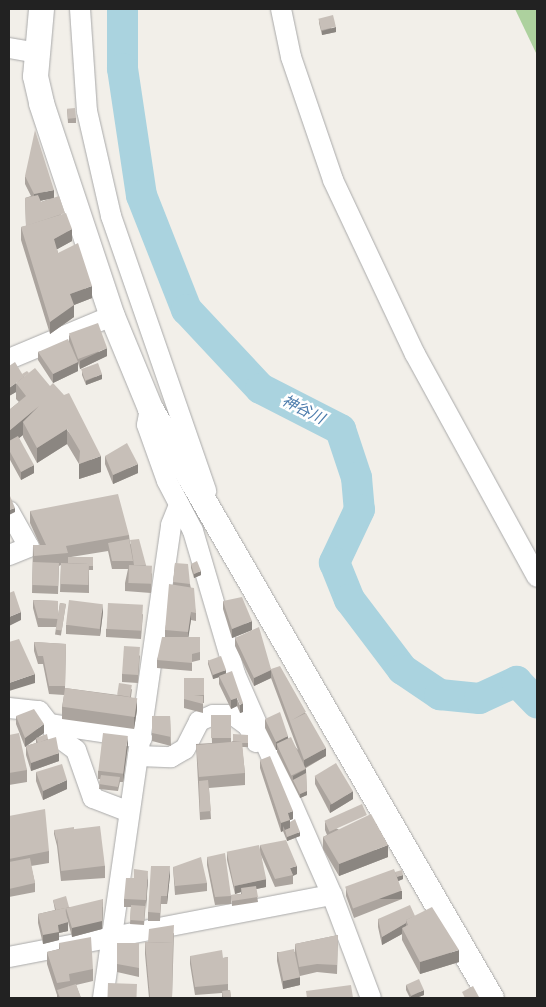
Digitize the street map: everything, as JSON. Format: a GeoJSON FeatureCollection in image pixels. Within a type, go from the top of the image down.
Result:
{"type":"FeatureCollection","features":[{"type":"Feature","properties":{"kind":"street"},"geometry":{"type":"LineString","coordinates":[[41,9],[36,53],[41,104],[112,316],[191,502],[491,998]]}},
{"type":"Feature","properties":{"kind":"street"},"geometry":{"type":"LineString","coordinates":[[80,9],[86,111],[111,216],[206,491],[191,502],[171,524],[140,747],[126,811],[114,938],[103,998]]}},
{"type":"Feature","properties":{"kind":"street"},"geometry":{"type":"LineString","coordinates":[[281,9],[291,57],[333,180],[415,354],[537,577]]}},
{"type":"Feature","properties":{"kind":"street"},"geometry":{"type":"LineString","coordinates":[[9,48],[36,53]]}},
{"type":"Feature","properties":{"kind":"street"},"geometry":{"type":"LineString","coordinates":[[9,359],[112,316]]}},
{"type":"Feature","properties":{"kind":"street"},"geometry":{"type":"LineString","coordinates":[[191,502],[205,568],[236,674],[332,895],[371,998]]}},
{"type":"Feature","properties":{"kind":"street"},"geometry":{"type":"LineString","coordinates":[[9,511],[29,547],[9,555]]}},
{"type":"Feature","properties":{"kind":"street"},"geometry":{"type":"LineString","coordinates":[[9,708],[38,711],[50,724],[58,737],[76,750],[93,798],[126,811]]}},
{"type":"Feature","properties":{"kind":"street"},"geometry":{"type":"LineString","coordinates":[[50,724],[171,757],[185,748],[199,721],[213,715],[233,715],[248,726],[259,751],[268,748]]}},
{"type":"Feature","properties":{"kind":"street"},"geometry":{"type":"LineString","coordinates":[[9,957],[332,895]]}},
{"type":"Feature","properties":{"kind":"green space"},"geometry":{"type":"Polygon","coordinates":[[[515,9],[537,9],[537,55],[515,9]]]}},
{"type":"Feature","properties":{"kind":"building"},"geometry":{"type":"Polygon","coordinates":[[[333,15],[336,27],[321,30],[318,19],[333,15]]]}},
{"type":"Feature","properties":{"kind":"building"},"geometry":{"type":"Polygon","coordinates":[[[75,108],[76,118],[68,119],[67,109],[75,108]]]}},
{"type":"Feature","properties":{"kind":"building"},"geometry":{"type":"Polygon","coordinates":[[[35,130],[54,190],[34,194],[25,176],[35,130]]]}},
{"type":"Feature","properties":{"kind":"building"},"geometry":{"type":"Polygon","coordinates":[[[38,195],[41,202],[59,196],[65,213],[26,226],[25,198],[38,195]]]}},
{"type":"Feature","properties":{"kind":"building"},"geometry":{"type":"Polygon","coordinates":[[[66,213],[72,229],[54,239],[58,253],[78,243],[92,286],[70,294],[74,305],[50,322],[21,227],[66,213]]]}},
{"type":"Feature","properties":{"kind":"building"},"geometry":{"type":"Polygon","coordinates":[[[98,323],[107,348],[78,359],[69,334],[98,323]]]}},
{"type":"Feature","properties":{"kind":"building"},"geometry":{"type":"Polygon","coordinates":[[[68,339],[78,362],[53,374],[38,352],[68,339]]]}},
{"type":"Feature","properties":{"kind":"building"},"geometry":{"type":"Polygon","coordinates":[[[15,362],[24,377],[9,388],[9,366],[15,362]]]}},
{"type":"Feature","properties":{"kind":"building"},"geometry":{"type":"Polygon","coordinates":[[[98,363],[102,374],[85,380],[81,369],[98,363]]]}},
{"type":"Feature","properties":{"kind":"building"},"geometry":{"type":"Polygon","coordinates":[[[35,368],[50,386],[53,383],[64,395],[69,393],[101,456],[79,464],[80,451],[67,429],[37,448],[23,422],[39,406],[9,431],[9,410],[26,396],[16,383],[35,368]]]}},
{"type":"Feature","properties":{"kind":"building"},"geometry":{"type":"Polygon","coordinates":[[[27,371],[29,373],[24,377],[22,374],[27,371]]]}},
{"type":"Feature","properties":{"kind":"building"},"geometry":{"type":"Polygon","coordinates":[[[18,436],[34,465],[21,472],[9,450],[9,441],[18,436]]]}},
{"type":"Feature","properties":{"kind":"building"},"geometry":{"type":"Polygon","coordinates":[[[127,443],[138,464],[113,475],[105,456],[127,443]]]}},
{"type":"Feature","properties":{"kind":"building"},"geometry":{"type":"Polygon","coordinates":[[[118,494],[129,535],[66,546],[68,553],[34,556],[33,545],[46,545],[30,511],[118,494]]]}},
{"type":"Feature","properties":{"kind":"building"},"geometry":{"type":"Polygon","coordinates":[[[9,497],[15,508],[9,510],[9,497]]]}},
{"type":"Feature","properties":{"kind":"building"},"geometry":{"type":"Polygon","coordinates":[[[129,539],[133,561],[112,561],[108,543],[129,539]]]}},
{"type":"Feature","properties":{"kind":"building"},"geometry":{"type":"Polygon","coordinates":[[[139,539],[146,565],[134,565],[130,540],[139,539]]]}},
{"type":"Feature","properties":{"kind":"building"},"geometry":{"type":"Polygon","coordinates":[[[68,557],[93,557],[93,566],[89,566],[89,564],[68,563],[68,557]]]}},
{"type":"Feature","properties":{"kind":"building"},"geometry":{"type":"Polygon","coordinates":[[[197,561],[201,571],[194,574],[191,564],[197,561]]]}},
{"type":"Feature","properties":{"kind":"building"},"geometry":{"type":"Polygon","coordinates":[[[33,562],[59,563],[58,586],[32,585],[33,562]]]}},
{"type":"Feature","properties":{"kind":"building"},"geometry":{"type":"Polygon","coordinates":[[[61,563],[89,564],[88,585],[60,584],[61,563]]]}},
{"type":"Feature","properties":{"kind":"building"},"geometry":{"type":"Polygon","coordinates":[[[175,563],[188,564],[190,584],[173,582],[175,563]]]}},
{"type":"Feature","properties":{"kind":"building"},"geometry":{"type":"Polygon","coordinates":[[[129,565],[152,566],[151,584],[128,583],[129,565]]]}},
{"type":"Feature","properties":{"kind":"building"},"geometry":{"type":"Polygon","coordinates":[[[169,584],[194,588],[196,613],[191,612],[188,632],[165,630],[169,584]]]}},
{"type":"Feature","properties":{"kind":"building"},"geometry":{"type":"Polygon","coordinates":[[[14,591],[21,612],[9,617],[9,593],[14,591]]]}},
{"type":"Feature","properties":{"kind":"building"},"geometry":{"type":"Polygon","coordinates":[[[242,597],[252,621],[232,629],[223,601],[242,597]]]}},
{"type":"Feature","properties":{"kind":"building"},"geometry":{"type":"Polygon","coordinates":[[[33,600],[58,601],[58,619],[38,618],[33,600]]]}},
{"type":"Feature","properties":{"kind":"building"},"geometry":{"type":"Polygon","coordinates":[[[69,600],[103,604],[100,629],[66,625],[69,600]]]}},
{"type":"Feature","properties":{"kind":"building"},"geometry":{"type":"Polygon","coordinates":[[[60,603],[66,604],[62,631],[56,630],[60,603]]]}},
{"type":"Feature","properties":{"kind":"building"},"geometry":{"type":"Polygon","coordinates":[[[108,603],[143,605],[142,631],[107,629],[108,603]]]}},
{"type":"Feature","properties":{"kind":"building"},"geometry":{"type":"Polygon","coordinates":[[[259,627],[271,669],[280,666],[306,712],[292,720],[306,713],[326,748],[304,760],[271,670],[254,678],[235,638],[259,627]]]}},
{"type":"Feature","properties":{"kind":"building"},"geometry":{"type":"Polygon","coordinates":[[[162,637],[200,637],[200,652],[192,654],[192,663],[157,660],[162,637]]]}},
{"type":"Feature","properties":{"kind":"building"},"geometry":{"type":"Polygon","coordinates":[[[19,639],[35,674],[9,683],[9,642],[19,639]]]}},
{"type":"Feature","properties":{"kind":"building"},"geometry":{"type":"Polygon","coordinates":[[[34,642],[66,644],[65,686],[49,686],[43,656],[38,656],[34,642]]]}},
{"type":"Feature","properties":{"kind":"building"},"geometry":{"type":"Polygon","coordinates":[[[124,646],[140,647],[138,675],[122,674],[124,646]]]}},
{"type":"Feature","properties":{"kind":"building"},"geometry":{"type":"Polygon","coordinates":[[[221,656],[226,670],[213,675],[208,661],[221,656]]]}},
{"type":"Feature","properties":{"kind":"building"},"geometry":{"type":"Polygon","coordinates":[[[232,671],[243,703],[240,705],[237,698],[231,700],[219,676],[232,671]]]}},
{"type":"Feature","properties":{"kind":"building"},"geometry":{"type":"Polygon","coordinates":[[[184,678],[204,678],[204,695],[194,695],[203,696],[203,704],[184,699],[184,678]]]}},
{"type":"Feature","properties":{"kind":"building"},"geometry":{"type":"Polygon","coordinates":[[[119,683],[132,685],[130,697],[117,695],[119,683]]]}},
{"type":"Feature","properties":{"kind":"building"},"geometry":{"type":"Polygon","coordinates":[[[65,688],[137,698],[135,717],[62,707],[65,688]]]}},
{"type":"Feature","properties":{"kind":"building"},"geometry":{"type":"Polygon","coordinates":[[[34,709],[44,724],[25,738],[16,716],[34,709]]]}},
{"type":"Feature","properties":{"kind":"building"},"geometry":{"type":"Polygon","coordinates":[[[280,712],[288,736],[276,742],[265,719],[280,712]]]}},
{"type":"Feature","properties":{"kind":"building"},"geometry":{"type":"Polygon","coordinates":[[[211,715],[231,715],[231,738],[211,738],[211,715]]]}},
{"type":"Feature","properties":{"kind":"building"},"geometry":{"type":"Polygon","coordinates":[[[152,716],[170,716],[171,737],[152,733],[152,716]]]}},
{"type":"Feature","properties":{"kind":"building"},"geometry":{"type":"Polygon","coordinates":[[[19,733],[27,770],[9,773],[9,735],[19,733]]]}},
{"type":"Feature","properties":{"kind":"building"},"geometry":{"type":"Polygon","coordinates":[[[103,733],[128,736],[123,774],[98,771],[103,733]]]}},
{"type":"Feature","properties":{"kind":"building"},"geometry":{"type":"Polygon","coordinates":[[[47,734],[48,739],[38,743],[36,738],[47,734]]]}},
{"type":"Feature","properties":{"kind":"building"},"geometry":{"type":"Polygon","coordinates":[[[233,734],[248,735],[248,743],[233,741],[233,734]]]}},
{"type":"Feature","properties":{"kind":"building"},"geometry":{"type":"Polygon","coordinates":[[[56,737],[59,753],[31,763],[26,746],[56,737]]]}},
{"type":"Feature","properties":{"kind":"building"},"geometry":{"type":"Polygon","coordinates":[[[291,737],[306,769],[291,775],[276,744],[291,737]]]}},
{"type":"Feature","properties":{"kind":"building"},"geometry":{"type":"Polygon","coordinates":[[[242,741],[245,773],[199,777],[196,745],[242,741]]]}},
{"type":"Feature","properties":{"kind":"building"},"geometry":{"type":"Polygon","coordinates":[[[270,756],[293,811],[288,813],[290,820],[281,823],[260,760],[270,756]]]}},
{"type":"Feature","properties":{"kind":"building"},"geometry":{"type":"Polygon","coordinates":[[[336,763],[353,791],[332,804],[315,776],[336,763]]]}},
{"type":"Feature","properties":{"kind":"building"},"geometry":{"type":"Polygon","coordinates":[[[62,764],[67,780],[43,791],[36,772],[62,764]]]}},
{"type":"Feature","properties":{"kind":"building"},"geometry":{"type":"Polygon","coordinates":[[[306,773],[307,791],[300,794],[293,780],[306,773]]]}},
{"type":"Feature","properties":{"kind":"building"},"geometry":{"type":"Polygon","coordinates":[[[101,775],[120,777],[118,787],[99,784],[101,775]]]}},
{"type":"Feature","properties":{"kind":"building"},"geometry":{"type":"Polygon","coordinates":[[[208,780],[211,811],[200,812],[199,781],[208,780]]]}},
{"type":"Feature","properties":{"kind":"building"},"geometry":{"type":"Polygon","coordinates":[[[362,804],[367,815],[329,832],[325,821],[362,804]]]}},
{"type":"Feature","properties":{"kind":"building"},"geometry":{"type":"Polygon","coordinates":[[[45,809],[49,851],[9,859],[9,816],[45,809]]]}},
{"type":"Feature","properties":{"kind":"building"},"geometry":{"type":"Polygon","coordinates":[[[371,814],[388,845],[339,864],[323,837],[371,814]]]}},
{"type":"Feature","properties":{"kind":"building"},"geometry":{"type":"Polygon","coordinates":[[[295,819],[300,832],[287,837],[285,830],[290,828],[290,822],[295,819]]]}},
{"type":"Feature","properties":{"kind":"building"},"geometry":{"type":"Polygon","coordinates":[[[100,826],[105,866],[61,871],[56,831],[100,826]]]}},
{"type":"Feature","properties":{"kind":"building"},"geometry":{"type":"Polygon","coordinates":[[[74,827],[74,831],[57,834],[57,842],[54,830],[74,827]]]}},
{"type":"Feature","properties":{"kind":"building"},"geometry":{"type":"Polygon","coordinates":[[[286,840],[297,866],[290,868],[293,875],[275,879],[260,845],[286,840]]]}},
{"type":"Feature","properties":{"kind":"building"},"geometry":{"type":"Polygon","coordinates":[[[259,845],[266,879],[234,886],[227,852],[259,845]]]}},
{"type":"Feature","properties":{"kind":"building"},"geometry":{"type":"Polygon","coordinates":[[[225,853],[231,896],[215,897],[207,857],[225,853]]]}},
{"type":"Feature","properties":{"kind":"building"},"geometry":{"type":"Polygon","coordinates":[[[201,857],[207,883],[175,886],[173,867],[201,857]]]}},
{"type":"Feature","properties":{"kind":"building"},"geometry":{"type":"Polygon","coordinates":[[[30,858],[35,883],[9,889],[9,862],[30,858]]]}},
{"type":"Feature","properties":{"kind":"building"},"geometry":{"type":"Polygon","coordinates":[[[151,866],[170,866],[167,896],[161,896],[160,913],[148,912],[151,866]]]}},
{"type":"Feature","properties":{"kind":"building"},"geometry":{"type":"Polygon","coordinates":[[[134,869],[148,871],[146,900],[124,899],[126,878],[134,878],[134,869]]]}},
{"type":"Feature","properties":{"kind":"building"},"geometry":{"type":"Polygon","coordinates":[[[394,869],[402,891],[353,908],[345,887],[394,869]]]}},
{"type":"Feature","properties":{"kind":"building"},"geometry":{"type":"Polygon","coordinates":[[[402,870],[403,875],[397,877],[395,872],[402,870]]]}},
{"type":"Feature","properties":{"kind":"building"},"geometry":{"type":"Polygon","coordinates":[[[256,886],[258,897],[232,901],[231,895],[242,894],[241,888],[256,886]]]}},
{"type":"Feature","properties":{"kind":"building"},"geometry":{"type":"Polygon","coordinates":[[[66,896],[69,907],[66,908],[66,912],[65,908],[56,910],[53,900],[66,896]]]}},
{"type":"Feature","properties":{"kind":"building"},"geometry":{"type":"Polygon","coordinates":[[[103,899],[102,921],[72,928],[66,908],[103,899]]]}},
{"type":"Feature","properties":{"kind":"building"},"geometry":{"type":"Polygon","coordinates":[[[131,905],[145,906],[144,921],[130,920],[131,905]]]}},
{"type":"Feature","properties":{"kind":"building"},"geometry":{"type":"Polygon","coordinates":[[[410,905],[415,916],[382,937],[378,919],[410,905]]]}},
{"type":"Feature","properties":{"kind":"building"},"geometry":{"type":"Polygon","coordinates":[[[432,907],[459,950],[420,962],[402,928],[408,925],[406,920],[432,907]]]}},
{"type":"Feature","properties":{"kind":"building"},"geometry":{"type":"Polygon","coordinates":[[[65,908],[68,922],[58,925],[59,932],[43,935],[38,914],[65,908]]]}},
{"type":"Feature","properties":{"kind":"building"},"geometry":{"type":"Polygon","coordinates":[[[174,925],[173,946],[173,943],[148,942],[149,929],[174,925]]]}},
{"type":"Feature","properties":{"kind":"building"},"geometry":{"type":"Polygon","coordinates":[[[338,935],[337,965],[317,964],[299,967],[295,944],[338,935]]]}},
{"type":"Feature","properties":{"kind":"building"},"geometry":{"type":"Polygon","coordinates":[[[91,937],[93,969],[69,974],[70,981],[57,983],[47,952],[60,949],[59,943],[91,937]]]}},
{"type":"Feature","properties":{"kind":"building"},"geometry":{"type":"Polygon","coordinates":[[[145,942],[173,943],[172,998],[150,997],[145,942]]]}},
{"type":"Feature","properties":{"kind":"building"},"geometry":{"type":"Polygon","coordinates":[[[117,943],[139,943],[139,968],[117,964],[117,943]]]}},
{"type":"Feature","properties":{"kind":"building"},"geometry":{"type":"Polygon","coordinates":[[[294,949],[300,977],[283,981],[277,953],[294,949]]]}},
{"type":"Feature","properties":{"kind":"building"},"geometry":{"type":"Polygon","coordinates":[[[222,950],[223,958],[228,957],[228,984],[195,987],[190,956],[222,950]]]}},
{"type":"Feature","properties":{"kind":"building"},"geometry":{"type":"Polygon","coordinates":[[[419,979],[424,990],[411,996],[406,985],[419,979]]]}},
{"type":"Feature","properties":{"kind":"building"},"geometry":{"type":"Polygon","coordinates":[[[108,983],[137,984],[136,998],[107,998],[108,983]]]}},
{"type":"Feature","properties":{"kind":"building"},"geometry":{"type":"Polygon","coordinates":[[[76,984],[81,998],[60,998],[57,990],[76,984]]]}},
{"type":"Feature","properties":{"kind":"building"},"geometry":{"type":"Polygon","coordinates":[[[351,985],[353,998],[307,998],[306,991],[351,985]]]}},
{"type":"Feature","properties":{"kind":"building"},"geometry":{"type":"Polygon","coordinates":[[[473,986],[479,997],[465,998],[462,992],[473,986]]]}},
{"type":"Feature","properties":{"kind":"building"},"geometry":{"type":"Polygon","coordinates":[[[230,990],[231,997],[223,998],[222,991],[230,990]]]}},
{"type":"Feature","properties":{"kind":"waterway","name":"神谷川"},"geometry":{"type":"LineString","coordinates":[[122,9],[122,68],[141,195],[186,309],[260,388],[340,429],[356,477],[359,509],[334,562],[349,599],[402,669],[439,694],[479,698],[516,681],[537,703]]}}]}
